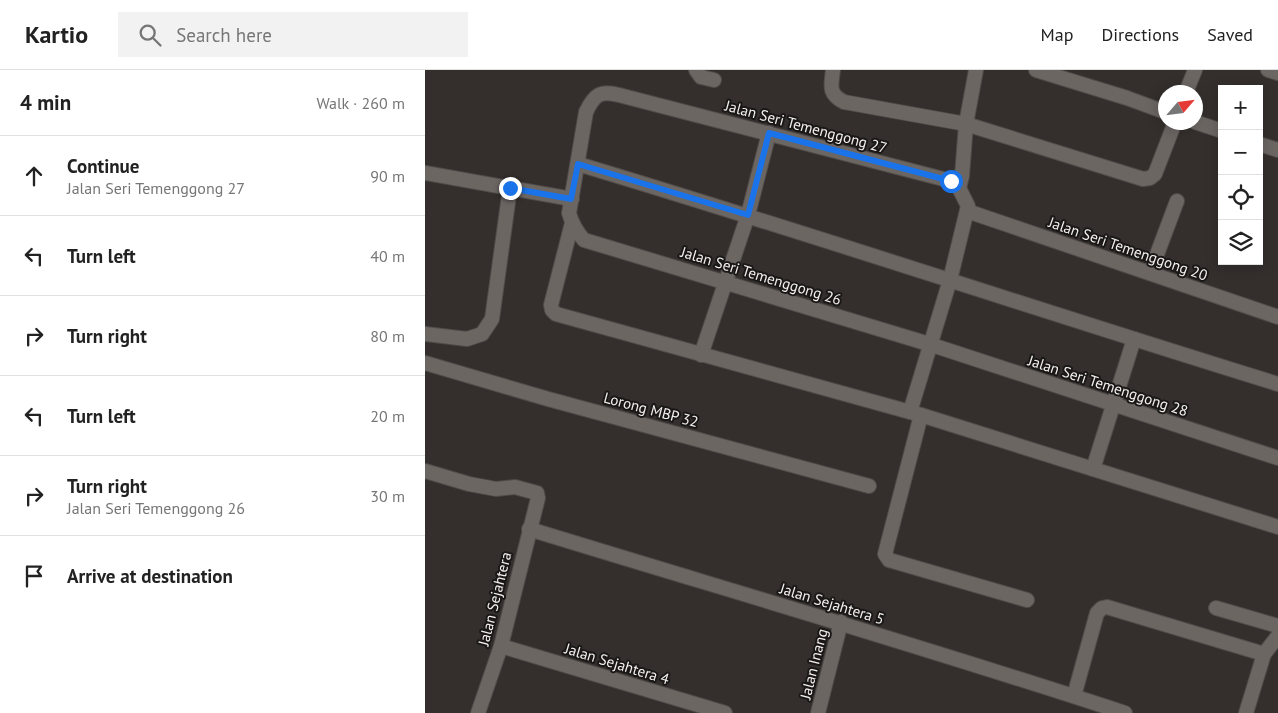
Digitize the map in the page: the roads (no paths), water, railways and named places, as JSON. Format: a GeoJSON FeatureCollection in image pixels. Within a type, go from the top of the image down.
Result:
{"type":"FeatureCollection","features":[{"type":"Feature","properties":{"kind":"street"},"geometry":{"type":"LineString","coordinates":[[696,70],[701,77],[715,80]]}},
{"type":"Feature","properties":{"kind":"street"},"geometry":{"type":"LineString","coordinates":[[833,70],[831,88],[836,98],[844,102],[966,124],[1143,178],[1150,178],[1155,174],[1172,130]]}},
{"type":"Feature","properties":{"kind":"street"},"geometry":{"type":"LineString","coordinates":[[976,70],[966,124],[962,176],[959,188],[968,206],[949,280],[929,344],[885,554],[889,560],[1027,600]]}},
{"type":"Feature","properties":{"kind":"street"},"geometry":{"type":"LineString","coordinates":[[1037,70],[1158,109]]}},
{"type":"Feature","properties":{"kind":"street"},"geometry":{"type":"LineString","coordinates":[[1189,85],[1195,70]]}},
{"type":"Feature","properties":{"kind":"street"},"geometry":{"type":"LineString","coordinates":[[1268,70],[1278,73]]}},
{"type":"Feature","properties":{"kind":"street","name":"Jalan Seri Temenggong 27"},"geometry":{"type":"LineString","coordinates":[[578,164],[586,112],[592,100],[599,94],[609,92],[951,181],[959,188]]}},
{"type":"Feature","properties":{"kind":"street"},"geometry":{"type":"LineString","coordinates":[[1203,125],[1218,131]]}},
{"type":"Feature","properties":{"kind":"street"},"geometry":{"type":"LineString","coordinates":[[701,355],[748,215],[769,133]]}},
{"type":"Feature","properties":{"kind":"street"},"geometry":{"type":"LineString","coordinates":[[1263,145],[1278,150]]}},
{"type":"Feature","properties":{"kind":"street"},"geometry":{"type":"LineString","coordinates":[[1278,384],[1134,340],[748,215],[578,164],[569,213],[572,223],[551,305],[555,314],[915,413],[1278,527]]}},
{"type":"Feature","properties":{"kind":"street"},"geometry":{"type":"LineString","coordinates":[[425,173],[571,199]]}},
{"type":"Feature","properties":{"kind":"street"},"geometry":{"type":"LineString","coordinates":[[425,334],[467,339],[482,334],[493,318],[510,188]]}},
{"type":"Feature","properties":{"kind":"street"},"geometry":{"type":"LineString","coordinates":[[1150,273],[1177,201]]}},
{"type":"Feature","properties":{"kind":"street","name":"Jalan Seri Temenggong 20"},"geometry":{"type":"LineString","coordinates":[[967,211],[1278,317]]}},
{"type":"Feature","properties":{"kind":"street","name":"Jalan Seri Temenggong 26"},"geometry":{"type":"LineString","coordinates":[[572,223],[584,240],[929,344]]}},
{"type":"Feature","properties":{"kind":"street"},"geometry":{"type":"LineString","coordinates":[[1093,470],[1134,340]]}},
{"type":"Feature","properties":{"kind":"street","name":"Jalan Seri Temenggong 28"},"geometry":{"type":"LineString","coordinates":[[929,344],[1278,458]]}},
{"type":"Feature","properties":{"kind":"street","name":"Lorong MBP 32"},"geometry":{"type":"LineString","coordinates":[[425,363],[869,486]]}},
{"type":"Feature","properties":{"kind":"street","name":"Jalan Sejahtera"},"geometry":{"type":"LineString","coordinates":[[425,472],[496,489],[515,487],[537,492],[538,498],[501,646],[478,713]]}},
{"type":"Feature","properties":{"kind":"street","name":"Jalan Sejahtera 5"},"geometry":{"type":"LineString","coordinates":[[529,529],[740,594],[841,622],[1125,713]]}},
{"type":"Feature","properties":{"kind":"street"},"geometry":{"type":"LineString","coordinates":[[1074,696],[1097,613],[1102,608],[1107,607],[1264,654]]}},
{"type":"Feature","properties":{"kind":"street"},"geometry":{"type":"LineString","coordinates":[[1216,608],[1278,626]]}},
{"type":"Feature","properties":{"kind":"street","name":"Jalan Inang"},"geometry":{"type":"LineString","coordinates":[[818,713],[841,622]]}},
{"type":"Feature","properties":{"kind":"street"},"geometry":{"type":"LineString","coordinates":[[1246,713],[1264,654],[1278,636]]}},
{"type":"Feature","properties":{"kind":"street","name":"Jalan Sejahtera 4"},"geometry":{"type":"LineString","coordinates":[[501,646],[725,713]]}}]}
